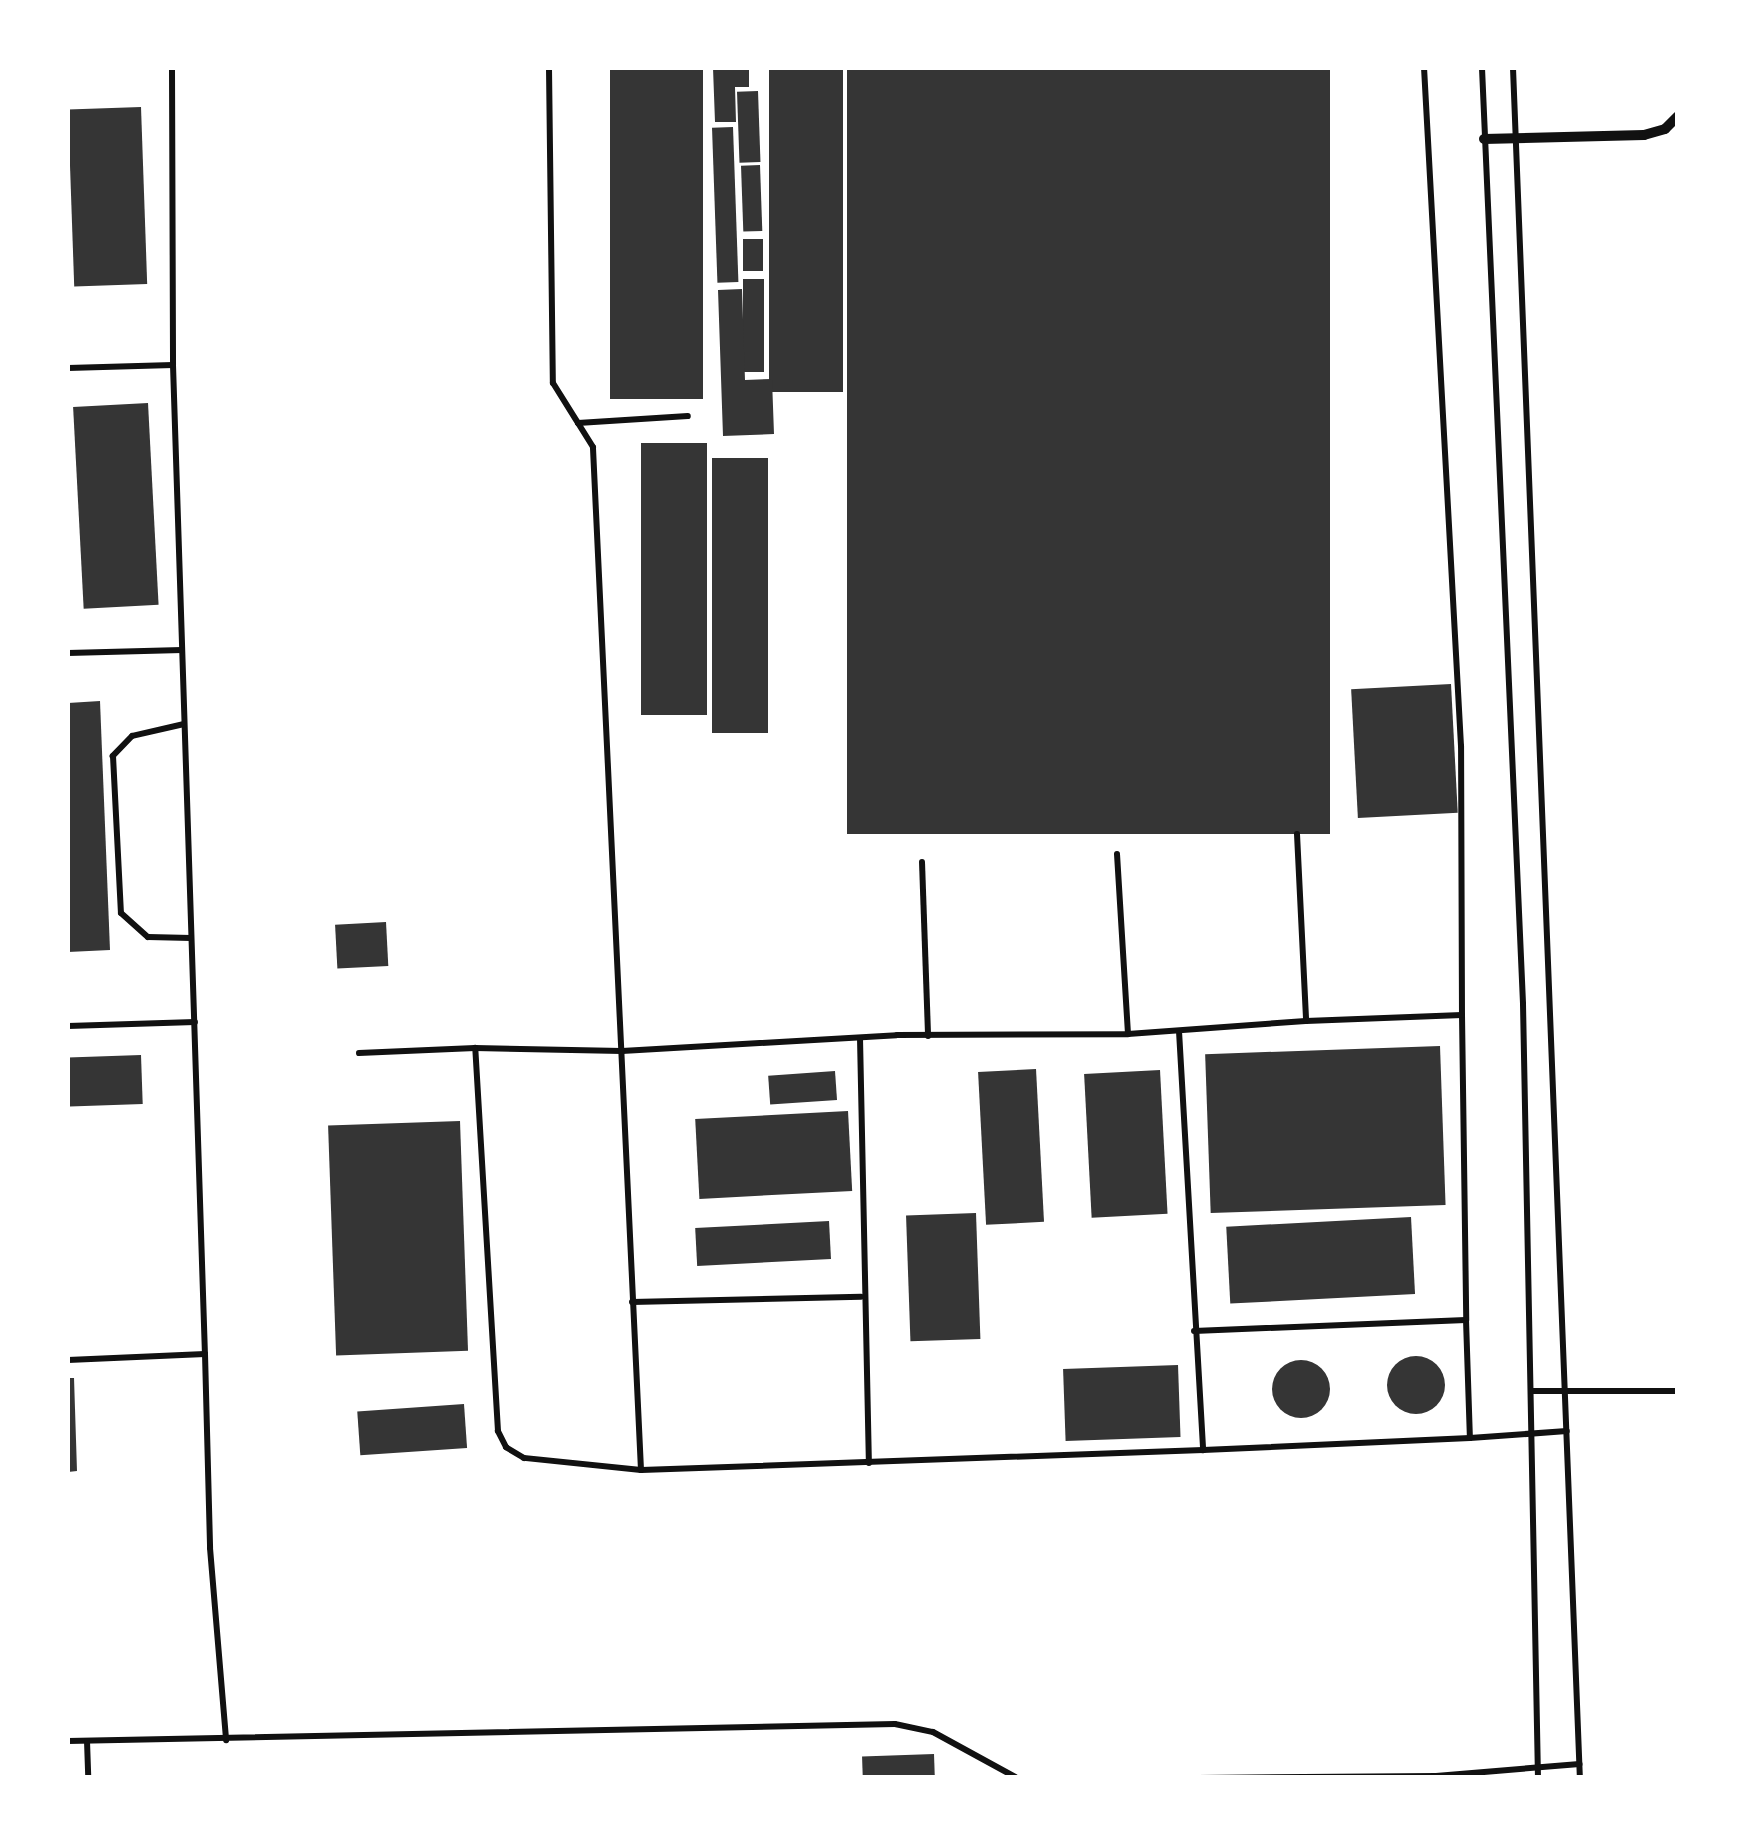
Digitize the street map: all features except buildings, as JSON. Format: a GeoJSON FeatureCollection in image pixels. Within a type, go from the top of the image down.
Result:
{"type":"FeatureCollection","features":[{"type":"Feature","properties":{"kind":"street"},"geometry":{"type":"LineString","coordinates":[[1484,139],[1664,130],[1678,116]]}},
{"type":"Feature","properties":{"kind":"lane"},"geometry":{"type":"LineString","coordinates":[[172,68],[173,365],[210,1548],[226,1740]]}},
{"type":"Feature","properties":{"kind":"lane"},"geometry":{"type":"LineString","coordinates":[[549,68],[552,383],[593,448],[641,1470]]}},
{"type":"Feature","properties":{"kind":"lane"},"geometry":{"type":"LineString","coordinates":[[1424,68],[1462,746],[1462,1015],[1470,1438]]}},
{"type":"Feature","properties":{"kind":"lane"},"geometry":{"type":"LineString","coordinates":[[1482,68],[1522,1004],[1538,1778]]}},
{"type":"Feature","properties":{"kind":"lane"},"geometry":{"type":"LineString","coordinates":[[1513,68],[1580,1778]]}},
{"type":"Feature","properties":{"kind":"lane"},"geometry":{"type":"LineString","coordinates":[[1664,130],[1678,130]]}},
{"type":"Feature","properties":{"kind":"lane"},"geometry":{"type":"LineString","coordinates":[[68,368],[173,365]]}},
{"type":"Feature","properties":{"kind":"lane"},"geometry":{"type":"LineString","coordinates":[[578,423],[688,416]]}},
{"type":"Feature","properties":{"kind":"lane"},"geometry":{"type":"LineString","coordinates":[[68,653],[182,650]]}},
{"type":"Feature","properties":{"kind":"lane"},"geometry":{"type":"LineString","coordinates":[[184,724],[132,736],[113,756],[121,913],[148,937],[191,938]]}},
{"type":"Feature","properties":{"kind":"lane"},"geometry":{"type":"LineString","coordinates":[[1297,834],[1306,1021]]}},
{"type":"Feature","properties":{"kind":"lane"},"geometry":{"type":"LineString","coordinates":[[1117,854],[1128,1034]]}},
{"type":"Feature","properties":{"kind":"lane"},"geometry":{"type":"LineString","coordinates":[[922,862],[928,1036]]}},
{"type":"Feature","properties":{"kind":"lane"},"geometry":{"type":"LineString","coordinates":[[359,1053],[475,1048],[622,1051],[860,1038],[1128,1034],[1462,1015]]}},
{"type":"Feature","properties":{"kind":"lane"},"geometry":{"type":"LineString","coordinates":[[68,1026],[195,1022]]}},
{"type":"Feature","properties":{"kind":"lane"},"geometry":{"type":"LineString","coordinates":[[1179,1031],[1203,1450]]}},
{"type":"Feature","properties":{"kind":"lane"},"geometry":{"type":"LineString","coordinates":[[860,1038],[861,1297],[868,1462]]}},
{"type":"Feature","properties":{"kind":"lane"},"geometry":{"type":"LineString","coordinates":[[475,1048],[498,1430],[506,1447],[524,1458],[641,1470],[1203,1450],[1567,1430]]}},
{"type":"Feature","properties":{"kind":"lane"},"geometry":{"type":"LineString","coordinates":[[632,1302],[861,1297]]}},
{"type":"Feature","properties":{"kind":"lane"},"geometry":{"type":"LineString","coordinates":[[1194,1331],[1466,1320]]}},
{"type":"Feature","properties":{"kind":"lane"},"geometry":{"type":"LineString","coordinates":[[68,1360],[205,1354]]}},
{"type":"Feature","properties":{"kind":"lane"},"geometry":{"type":"LineString","coordinates":[[1531,1391],[1678,1391]]}},
{"type":"Feature","properties":{"kind":"lane"},"geometry":{"type":"LineString","coordinates":[[68,1742],[895,1724],[933,1732],[1016,1778]]}},
{"type":"Feature","properties":{"kind":"lane"},"geometry":{"type":"LineString","coordinates":[[87,1741],[88,1778]]}},
{"type":"Feature","properties":{"kind":"lane"},"geometry":{"type":"LineString","coordinates":[[1198,1778],[1436,1776],[1580,1764]]}}]}
